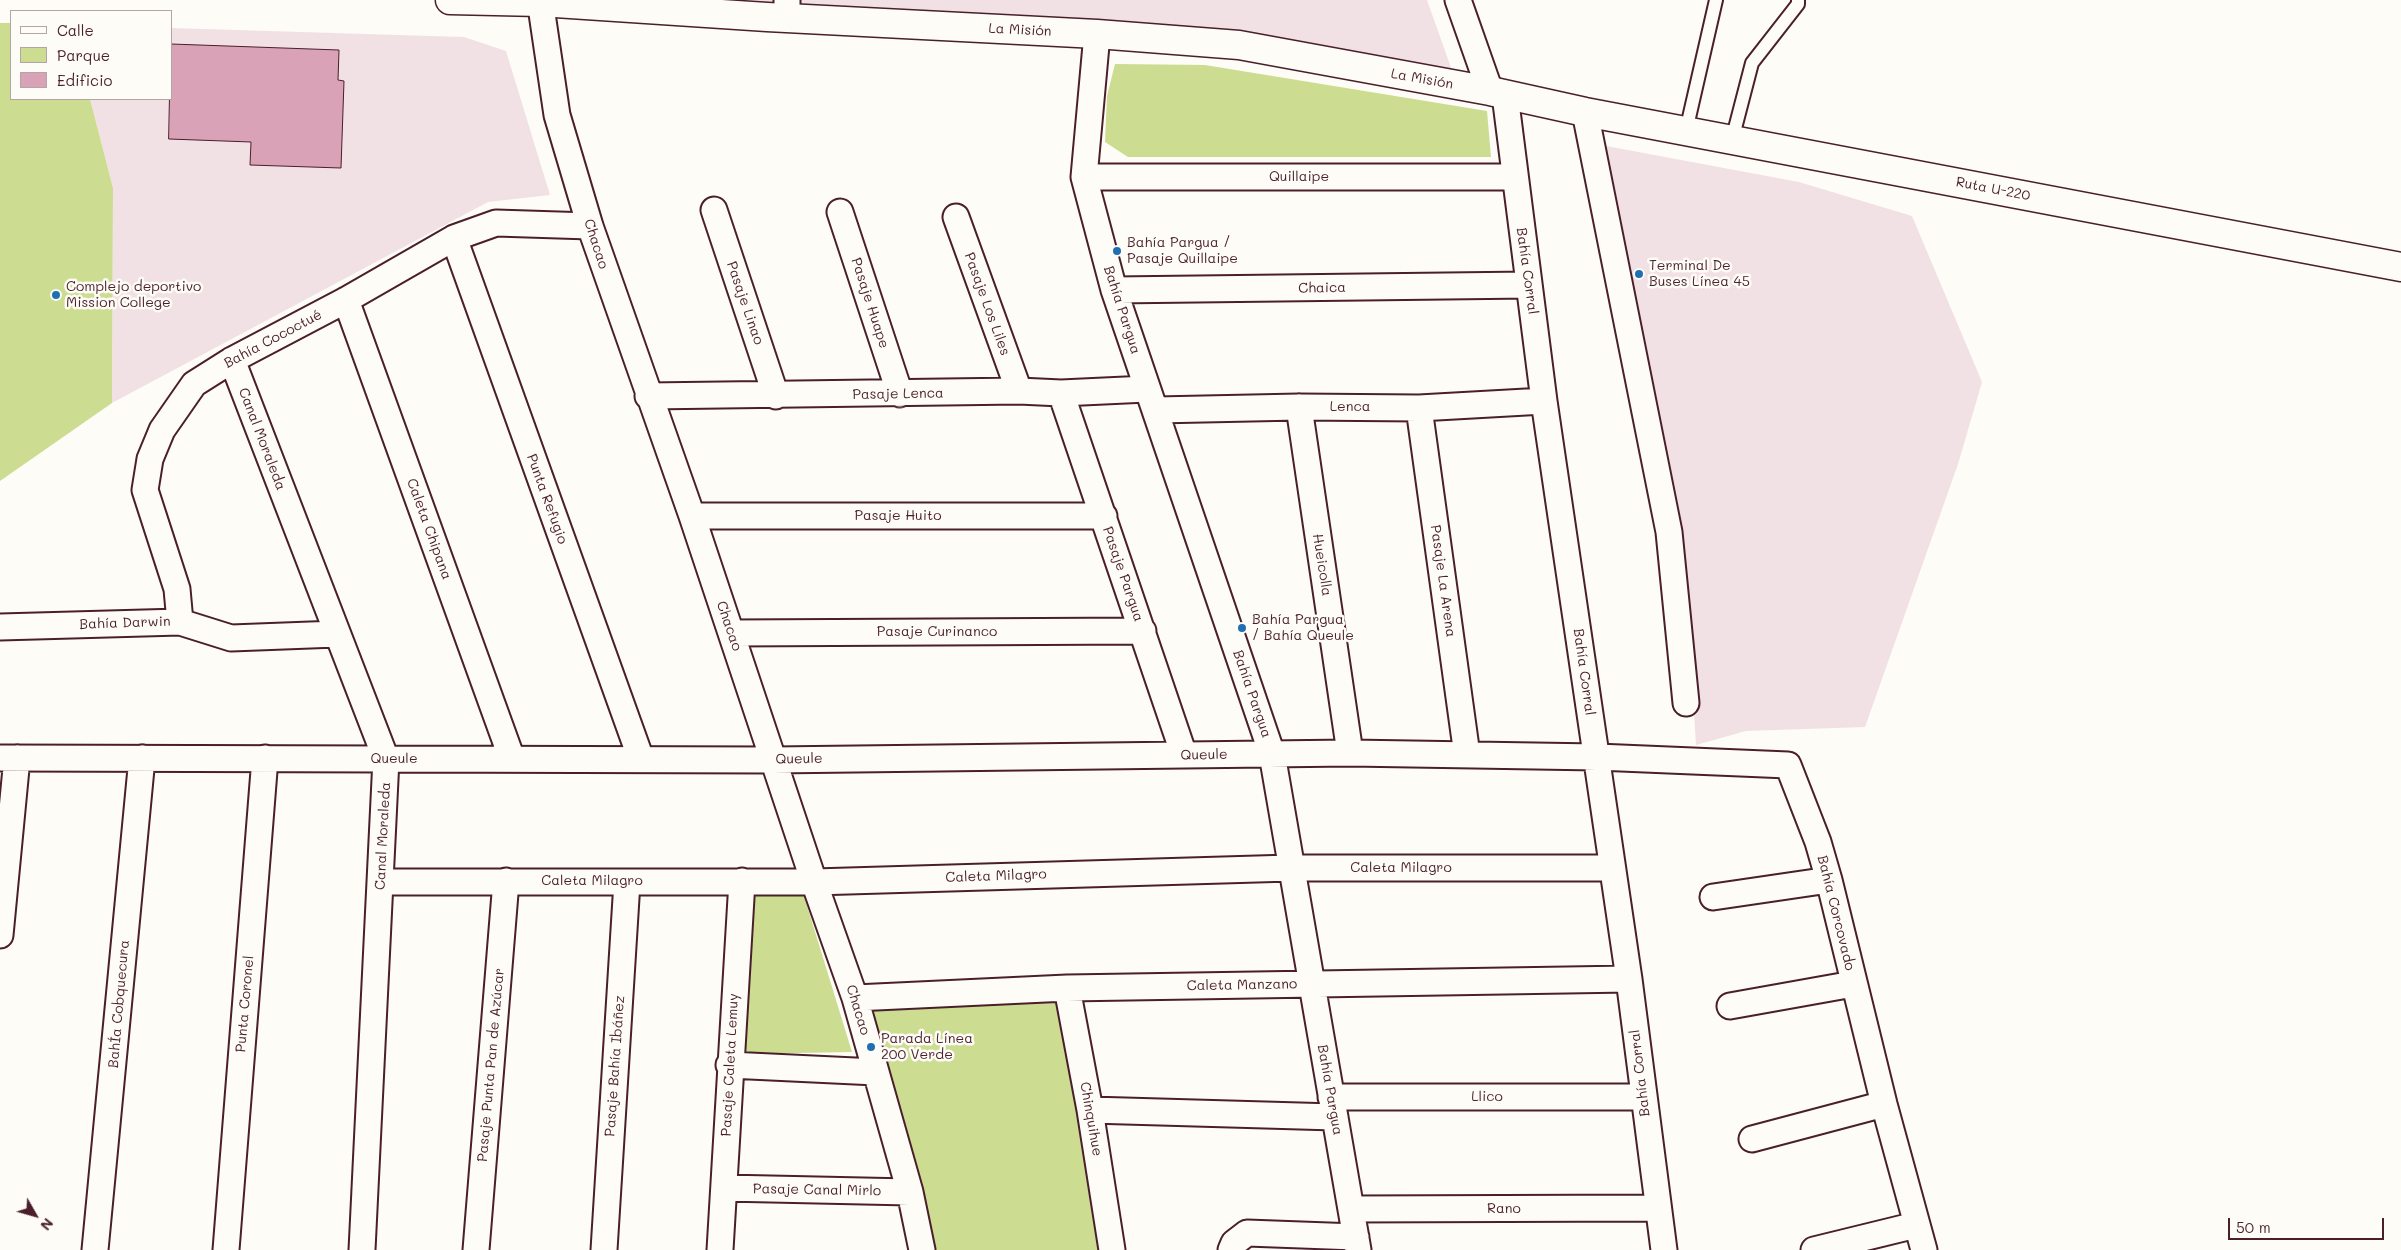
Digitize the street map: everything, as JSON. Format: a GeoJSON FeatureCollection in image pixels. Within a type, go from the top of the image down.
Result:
{"type":"FeatureCollection","features":[{"type":"Feature","properties":{"kind":"street","name":"La Misión"},"geometry":{"type":"LineString","coordinates":[[450,0],[787,9],[1239,45],[1497,93],[1585,112]]}},
{"type":"Feature","properties":{"kind":"street","name":"Bahía Corral"},"geometry":{"type":"LineString","coordinates":[[1458,0],[1497,93],[1514,176],[1544,401],[1629,978],[1657,1208],[1664,1250]]}},
{"type":"Feature","properties":{"kind":"street","name":"Chacao"},"geometry":{"type":"LineString","coordinates":[[540,1],[557,115],[590,226],[648,396],[692,516],[814,882],[855,998],[910,1192],[922,1250]]}},
{"type":"Feature","properties":{"kind":"street","name":"Bahía Pargua"},"geometry":{"type":"LineString","coordinates":[[1097,34],[1084,177],[1114,290],[1272,754],[1357,1244]]}},
{"type":"Feature","properties":{"kind":"street","name":"Ruta U-220"},"geometry":{"type":"LineString","coordinates":[[1585,112],[2401,267]]}},
{"type":"Feature","properties":{"kind":"street"},"geometry":{"type":"LineString","coordinates":[[1585,112],[1669,532],[1686,702]]}},
{"type":"Feature","properties":{"kind":"street","name":"Quillaipe"},"geometry":{"type":"LineString","coordinates":[[1084,177],[1514,176]]}},
{"type":"Feature","properties":{"kind":"street","name":"Pasaje Linao"},"geometry":{"type":"LineString","coordinates":[[714,210],[776,396]]}},
{"type":"Feature","properties":{"kind":"street","name":"Pasaje Huape"},"geometry":{"type":"LineString","coordinates":[[840,212],[900,394]]}},
{"type":"Feature","properties":{"kind":"street","name":"Pasaje Los Liles"},"geometry":{"type":"LineString","coordinates":[[956,217],[1019,391]]}},
{"type":"Feature","properties":{"kind":"street","name":"Bahía Cococtué"},"geometry":{"type":"LineString","coordinates":[[180,622],[177,589],[145,490],[150,459],[162,430],[194,384],[232,360],[346,300],[454,238],[496,222],[590,226]]}},
{"type":"Feature","properties":{"kind":"street","name":"Punta Refugio"},"geometry":{"type":"LineString","coordinates":[[454,238],[641,759]]}},
{"type":"Feature","properties":{"kind":"street","name":"Chaica"},"geometry":{"type":"LineString","coordinates":[[1114,290],[1529,285]]}},
{"type":"Feature","properties":{"kind":"street","name":"Caleta Chipana"},"geometry":{"type":"LineString","coordinates":[[346,300],[512,759]]}},
{"type":"Feature","properties":{"kind":"street","name":"Canal Moraleda"},"geometry":{"type":"LineString","coordinates":[[232,360],[386,758],[362,1250]]}},
{"type":"Feature","properties":{"kind":"street","name":"Pasaje Lenca"},"geometry":{"type":"LineString","coordinates":[[648,396],[776,396],[1019,391],[1152,399]]}},
{"type":"Feature","properties":{"kind":"street","name":"Pasaje Pargua"},"geometry":{"type":"LineString","coordinates":[[1061,393],[1184,755]]}},
{"type":"Feature","properties":{"kind":"street","name":"Lenca"},"geometry":{"type":"LineString","coordinates":[[1152,399],[1299,407],[1419,408],[1544,401]]}},
{"type":"Feature","properties":{"kind":"street","name":"Hueicolla"},"geometry":{"type":"LineString","coordinates":[[1299,407],[1350,753]]}},
{"type":"Feature","properties":{"kind":"street","name":"Pasaje La Arena"},"geometry":{"type":"LineString","coordinates":[[1419,408],[1467,755]]}},
{"type":"Feature","properties":{"kind":"street","name":"Pasaje Huito"},"geometry":{"type":"LineString","coordinates":[[692,516],[1104,516]]}},
{"type":"Feature","properties":{"kind":"street","name":"Bahía Darwin"},"geometry":{"type":"LineString","coordinates":[[0,627],[180,622],[231,638],[338,634]]}},
{"type":"Feature","properties":{"kind":"street","name":"Pasaje Curinanco"},"geometry":{"type":"LineString","coordinates":[[731,633],[1143,631]]}},
{"type":"Feature","properties":{"kind":"street","name":"Queule"},"geometry":{"type":"LineString","coordinates":[[8,758],[774,760],[1350,753],[1597,757]]}},
{"type":"Feature","properties":{"kind":"street","name":"Bahía Corcovado"},"geometry":{"type":"LineString","coordinates":[[1597,757],[1788,765],[1818,842],[1829,880],[1853,984],[1924,1250]]}},
{"type":"Feature","properties":{"kind":"street"},"geometry":{"type":"LineString","coordinates":[[0,935],[8,758]]}},
{"type":"Feature","properties":{"kind":"street","name":"BahÍa Cobquecura"},"geometry":{"type":"LineString","coordinates":[[96,1250],[142,758]]}},
{"type":"Feature","properties":{"kind":"street","name":"Punta Coronel"},"geometry":{"type":"LineString","coordinates":[[226,1250],[265,758]]}},
{"type":"Feature","properties":{"kind":"street","name":"Caleta Milagro"},"geometry":{"type":"LineString","coordinates":[[381,882],[814,882],[1292,868],[1612,868]]}},
{"type":"Feature","properties":{"kind":"street"},"geometry":{"type":"LineString","coordinates":[[1713,897],[1829,880]]}},
{"type":"Feature","properties":{"kind":"street","name":"Pasaje Punta Pan de Azúcar"},"geometry":{"type":"LineString","coordinates":[[476,1250],[506,881]]}},
{"type":"Feature","properties":{"kind":"street","name":"Pasaje Caleta Lemuy"},"geometry":{"type":"LineString","coordinates":[[720,1250],[729,1065],[742,881]]}},
{"type":"Feature","properties":{"kind":"street","name":"Pasaje Bahía Ibáñez"},"geometry":{"type":"LineString","coordinates":[[604,1250],[627,882]]}},
{"type":"Feature","properties":{"kind":"street","name":"Caleta Manzano"},"geometry":{"type":"LineString","coordinates":[[855,998],[1067,988],[1629,978]]}},
{"type":"Feature","properties":{"kind":"street"},"geometry":{"type":"LineString","coordinates":[[1730,1006],[1853,984]]}},
{"type":"Feature","properties":{"kind":"street","name":"Chinquihue"},"geometry":{"type":"LineString","coordinates":[[1067,988],[1090,1110],[1112,1250]]}},
{"type":"Feature","properties":{"kind":"street"},"geometry":{"type":"LineString","coordinates":[[729,1065],[876,1072]]}},
{"type":"Feature","properties":{"kind":"street","name":"Llico"},"geometry":{"type":"LineString","coordinates":[[1090,1110],[1333,1107],[1643,1097]]}},
{"type":"Feature","properties":{"kind":"street"},"geometry":{"type":"LineString","coordinates":[[1752,1139],[1884,1104]]}},
{"type":"Feature","properties":{"kind":"street","name":"Pasaje Canal Mirlo"},"geometry":{"type":"LineString","coordinates":[[724,1188],[910,1192]]}},
{"type":"Feature","properties":{"kind":"street","name":"Rano"},"geometry":{"type":"LineString","coordinates":[[1351,1209],[1657,1208]]}},
{"type":"Feature","properties":{"kind":"street"},"geometry":{"type":"LineString","coordinates":[[1814,1250],[1916,1225]]}},
{"type":"Feature","properties":{"kind":"street"},"geometry":{"type":"LineString","coordinates":[[1231,1250],[1234,1243],[1248,1233],[1357,1244]]}},
{"type":"Feature","properties":{"kind":"lane"},"geometry":{"type":"LineString","coordinates":[[1686,131],[1716,0]]}},
{"type":"Feature","properties":{"kind":"lane"},"geometry":{"type":"LineString","coordinates":[[1732,140],[1752,63],[1798,4],[1798,0]]}},
{"type":"Feature","properties":{"kind":"shaded area"},"geometry":{"type":"Polygon","coordinates":[[[628,0],[1427,0],[1454,76],[628,0]]]}},
{"type":"Feature","properties":{"kind":"shaded area"},"geometry":{"type":"Polygon","coordinates":[[[172,28],[464,37],[506,51],[550,195],[488,202],[112,403],[113,188],[90,100],[172,100],[172,28]]]}},
{"type":"Feature","properties":{"kind":"shaded area"},"geometry":{"type":"Polygon","coordinates":[[[1606,146],[1799,182],[1912,216],[1982,382],[1958,464],[1865,727],[1746,731],[1696,745],[1685,569],[1606,146]]]}},
{"type":"Feature","properties":{"kind":"green space","name":"Complejo deportivo Mission College"},"geometry":{"type":"Polygon","coordinates":[[[0,23],[10,23],[10,100],[90,100],[113,188],[112,403],[0,481],[0,23]]]}},
{"type":"Feature","properties":{"kind":"green space"},"geometry":{"type":"Polygon","coordinates":[[[1115,64],[1205,65],[1487,111],[1491,157],[1128,157],[1105,142],[1107,96],[1115,64]]]}},
{"type":"Feature","properties":{"kind":"green space"},"geometry":{"type":"Polygon","coordinates":[[[754,895],[804,896],[852,1052],[740,1054],[754,895]]]}},
{"type":"Feature","properties":{"kind":"green space"},"geometry":{"type":"Polygon","coordinates":[[[1058,1000],[1102,1250],[932,1250],[869,1008],[1058,1000]]]}},
{"type":"Feature","properties":{"kind":"building"},"geometry":{"type":"Polygon","coordinates":[[[172,44],[339,50],[338,80],[344,81],[341,168],[250,165],[251,142],[169,139],[170,100],[172,100],[172,44]]]}},
{"type":"Feature","properties":{"kind":"place","name":"Bahía Pargua / Pasaje Quillaipe"},"geometry":{"type":"Point","coordinates":[1117,251]}},
{"type":"Feature","properties":{"kind":"place","name":"Terminal De Buses Línea 45"},"geometry":{"type":"Point","coordinates":[1639,274]}},
{"type":"Feature","properties":{"kind":"place","name":"Complejo deportivo Mission College"},"geometry":{"type":"Point","coordinates":[56,295]}},
{"type":"Feature","properties":{"kind":"place","name":"Bahía Pargua / Bahía Queule"},"geometry":{"type":"Point","coordinates":[1242,628]}},
{"type":"Feature","properties":{"kind":"place","name":"Parada Línea 200 Verde"},"geometry":{"type":"Point","coordinates":[871,1047]}}]}
